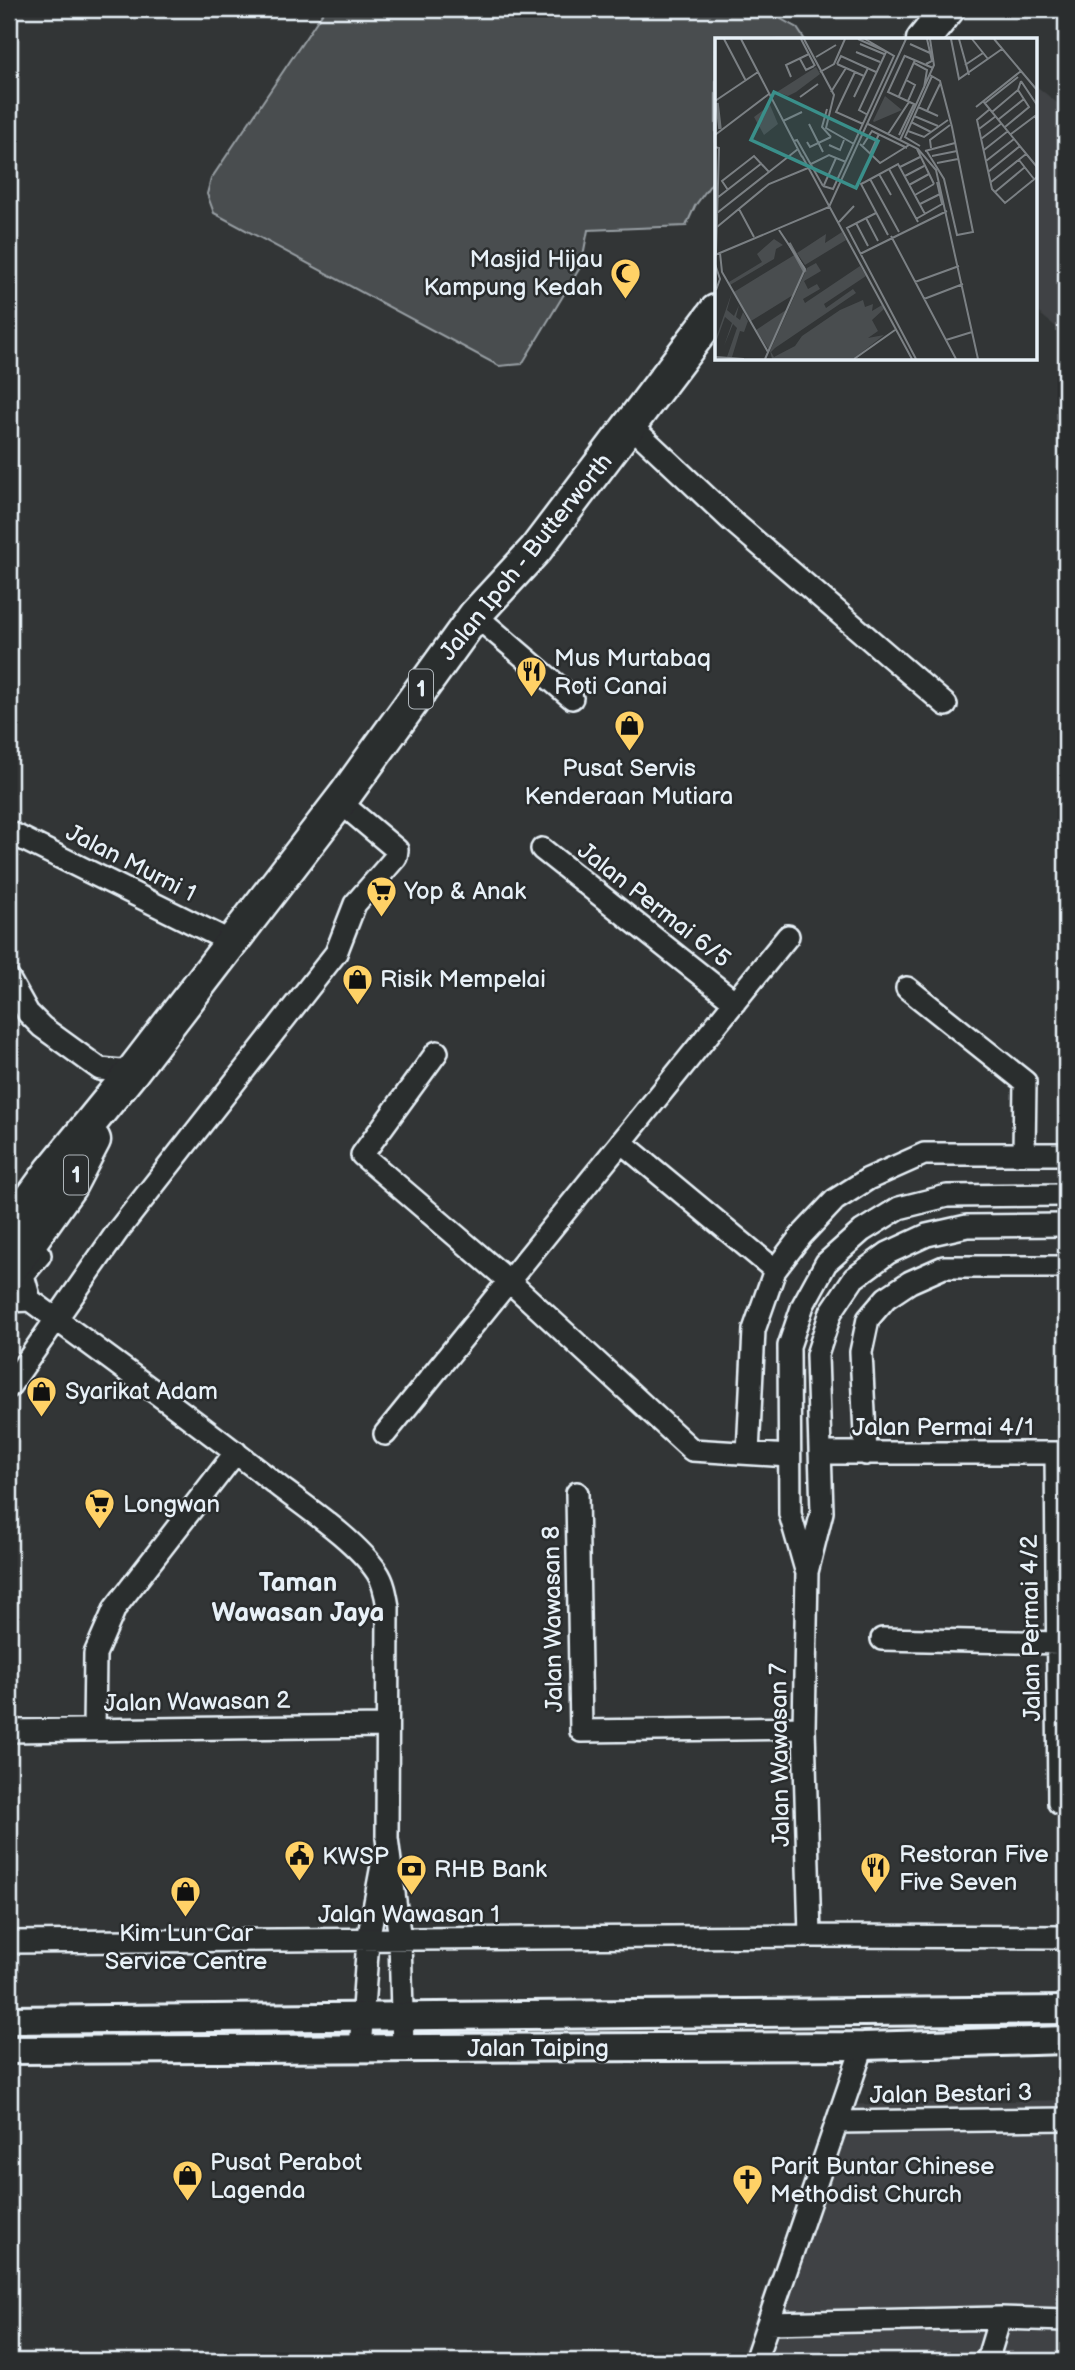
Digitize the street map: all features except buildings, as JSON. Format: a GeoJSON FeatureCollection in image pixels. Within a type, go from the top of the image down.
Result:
{"type":"FeatureCollection","features":[{"type":"Feature","properties":{"kind":"highway"},"geometry":{"type":"LineString","coordinates":[[925,38],[948,9]]}},
{"type":"Feature","properties":{"kind":"highway","name":"Jalan Ipoh - Butterworth"},"geometry":{"type":"LineString","coordinates":[[9,1272],[24,1229],[70,1186],[132,1072],[340,802],[475,615],[536,549],[715,312]]}},
{"type":"Feature","properties":{"kind":"main road","name":"Jalan Taiping"},"geometry":{"type":"LineString","coordinates":[[9,2020],[1066,2010]]}},
{"type":"Feature","properties":{"kind":"main road","name":"Jalan Taiping"},"geometry":{"type":"LineString","coordinates":[[9,2050],[863,2046],[1066,2040]]}},
{"type":"Feature","properties":{"kind":"street"},"geometry":{"type":"LineString","coordinates":[[631,426],[732,521],[946,705]]}},
{"type":"Feature","properties":{"kind":"street"},"geometry":{"type":"LineString","coordinates":[[475,615],[572,698]]}},
{"type":"Feature","properties":{"kind":"street"},"geometry":{"type":"LineString","coordinates":[[9,1387],[117,1232],[336,953],[355,904],[397,853],[340,802]]}},
{"type":"Feature","properties":{"kind":"street","name":"Jalan Murni 1"},"geometry":{"type":"LineString","coordinates":[[9,832],[231,942]]}},
{"type":"Feature","properties":{"kind":"street","name":"Jalan Permai 6/5"},"geometry":{"type":"LineString","coordinates":[[542,849],[735,1002]]}},
{"type":"Feature","properties":{"kind":"street"},"geometry":{"type":"LineString","coordinates":[[386,1434],[788,936]]}},
{"type":"Feature","properties":{"kind":"street"},"geometry":{"type":"LineString","coordinates":[[9,979],[35,1021],[93,1064],[132,1072]]}},
{"type":"Feature","properties":{"kind":"street"},"geometry":{"type":"LineString","coordinates":[[907,988],[1025,1082],[1024,1153]]}},
{"type":"Feature","properties":{"kind":"street"},"geometry":{"type":"LineString","coordinates":[[437,1052],[362,1155],[509,1282],[692,1450],[789,1456]]}},
{"type":"Feature","properties":{"kind":"street"},"geometry":{"type":"LineString","coordinates":[[621,1142],[775,1270]]}},
{"type":"Feature","properties":{"kind":"street"},"geometry":{"type":"LineString","coordinates":[[748,1453],[754,1330],[775,1270],[801,1236],[835,1200],[868,1179],[924,1154],[1066,1154]]}},
{"type":"Feature","properties":{"kind":"street"},"geometry":{"type":"LineString","coordinates":[[807,1572],[790,1514],[789,1346],[803,1305],[826,1263],[862,1231],[899,1208],[947,1196],[1066,1195]]}},
{"type":"Feature","properties":{"kind":"street"},"geometry":{"type":"LineString","coordinates":[[807,1572],[821,1512],[817,1355],[831,1312],[854,1279],[888,1253],[927,1235],[967,1226],[1066,1225]]}},
{"type":"Feature","properties":{"kind":"street"},"geometry":{"type":"LineString","coordinates":[[24,1229],[41,1253],[23,1275],[19,1301],[56,1319],[236,1452],[356,1549],[377,1572],[385,1590],[388,1607],[387,1838],[400,1940],[402,2049]]}},
{"type":"Feature","properties":{"kind":"street"},"geometry":{"type":"LineString","coordinates":[[866,1454],[861,1352],[868,1319],[886,1298],[910,1282],[944,1267],[1066,1266]]}},
{"type":"Feature","properties":{"kind":"street"},"geometry":{"type":"LineString","coordinates":[[94,1730],[95,1654],[115,1608],[236,1452]]}},
{"type":"Feature","properties":{"kind":"street","name":"Jalan Permai 4/1"},"geometry":{"type":"LineString","coordinates":[[820,1453],[1061,1453]]}},
{"type":"Feature","properties":{"kind":"street","name":"Jalan Permai 4/2"},"geometry":{"type":"LineString","coordinates":[[1059,1803],[1061,1453]]}},
{"type":"Feature","properties":{"kind":"street","name":"Jalan Wawasan 8"},"geometry":{"type":"LineString","coordinates":[[577,1493],[581,1731],[804,1728]]}},
{"type":"Feature","properties":{"kind":"street","name":"Jalan Wawasan 7"},"geometry":{"type":"LineString","coordinates":[[807,1572],[804,1728],[810,1936]]}},
{"type":"Feature","properties":{"kind":"street"},"geometry":{"type":"LineString","coordinates":[[882,1639],[1058,1643]]}},
{"type":"Feature","properties":{"kind":"street","name":"Jalan Wawasan 2"},"geometry":{"type":"LineString","coordinates":[[9,1731],[386,1726]]}},
{"type":"Feature","properties":{"kind":"street"},"geometry":{"type":"LineString","coordinates":[[360,2049],[368,1940],[387,1838]]}},
{"type":"Feature","properties":{"kind":"street","name":"Jalan Wawasan 1"},"geometry":{"type":"LineString","coordinates":[[9,1942],[810,1936],[1066,1937]]}},
{"type":"Feature","properties":{"kind":"street"},"geometry":{"type":"LineString","coordinates":[[755,2361],[863,2046]]}},
{"type":"Feature","properties":{"kind":"street","name":"Jalan Bestari 3"},"geometry":{"type":"LineString","coordinates":[[837,2122],[1066,2119]]}},
{"type":"Feature","properties":{"kind":"street"},"geometry":{"type":"LineString","coordinates":[[768,2323],[1000,2318],[1066,2320]]}},
{"type":"Feature","properties":{"kind":"street"},"geometry":{"type":"LineString","coordinates":[[987,2361],[1000,2318]]}},
{"type":"Feature","properties":{"kind":"shaded area"},"geometry":{"type":"Polygon","coordinates":[[[325,9],[763,9],[797,28],[804,38],[715,38],[715,178],[695,206],[686,226],[588,230],[581,266],[522,364],[499,366],[214,213],[207,194],[211,179],[325,9]]]}},
{"type":"Feature","properties":{"kind":"shaded area"},"geometry":{"type":"Polygon","coordinates":[[[1036,86],[1066,110],[1066,335],[1036,311],[1036,86]]]}},
{"type":"Feature","properties":{"kind":"shaded area"},"geometry":{"type":"Polygon","coordinates":[[[1066,2100],[1066,2361],[739,2361],[831,2105],[1066,2100]]]}},
{"type":"Feature","properties":{"kind":"place","name":"Masjid Hijau Kampung Kedah"},"geometry":{"type":"Point","coordinates":[626,300]}},
{"type":"Feature","properties":{"kind":"place","name":"Mus Murtabaq Roti Canai"},"geometry":{"type":"Point","coordinates":[531,699]}},
{"type":"Feature","properties":{"kind":"place","name":"Pusat Servis Kenderaan Mutiara"},"geometry":{"type":"Point","coordinates":[629,753]}},
{"type":"Feature","properties":{"kind":"place","name":"Yop & Anak"},"geometry":{"type":"Point","coordinates":[381,918]}},
{"type":"Feature","properties":{"kind":"place","name":"Risik Mempelai"},"geometry":{"type":"Point","coordinates":[357,1006]}},
{"type":"Feature","properties":{"kind":"place","name":"Syarikat Adam"},"geometry":{"type":"Point","coordinates":[42,1418]}},
{"type":"Feature","properties":{"kind":"place","name":"Longwan"},"geometry":{"type":"Point","coordinates":[100,1531]}},
{"type":"Feature","properties":{"kind":"place","name":"KWSP"},"geometry":{"type":"Point","coordinates":[299,1883]}},
{"type":"Feature","properties":{"kind":"place","name":"Restoran Five Five Seven"},"geometry":{"type":"Point","coordinates":[876,1895]}},
{"type":"Feature","properties":{"kind":"place","name":"RHB Bank"},"geometry":{"type":"Point","coordinates":[411,1896]}},
{"type":"Feature","properties":{"kind":"place","name":"Kim Lun Car Service Centre"},"geometry":{"type":"Point","coordinates":[186,1918]}},
{"type":"Feature","properties":{"kind":"place","name":"Pusat Perabot Lagenda"},"geometry":{"type":"Point","coordinates":[187,2203]}},
{"type":"Feature","properties":{"kind":"place","name":"Parit Buntar Chinese Methodist Church"},"geometry":{"type":"Point","coordinates":[747,2207]}},
{"type":"Feature","properties":{"kind":"district","name":"Taman Wawasan Jaya"},"geometry":{"type":"Point","coordinates":[298,1598]}}]}
